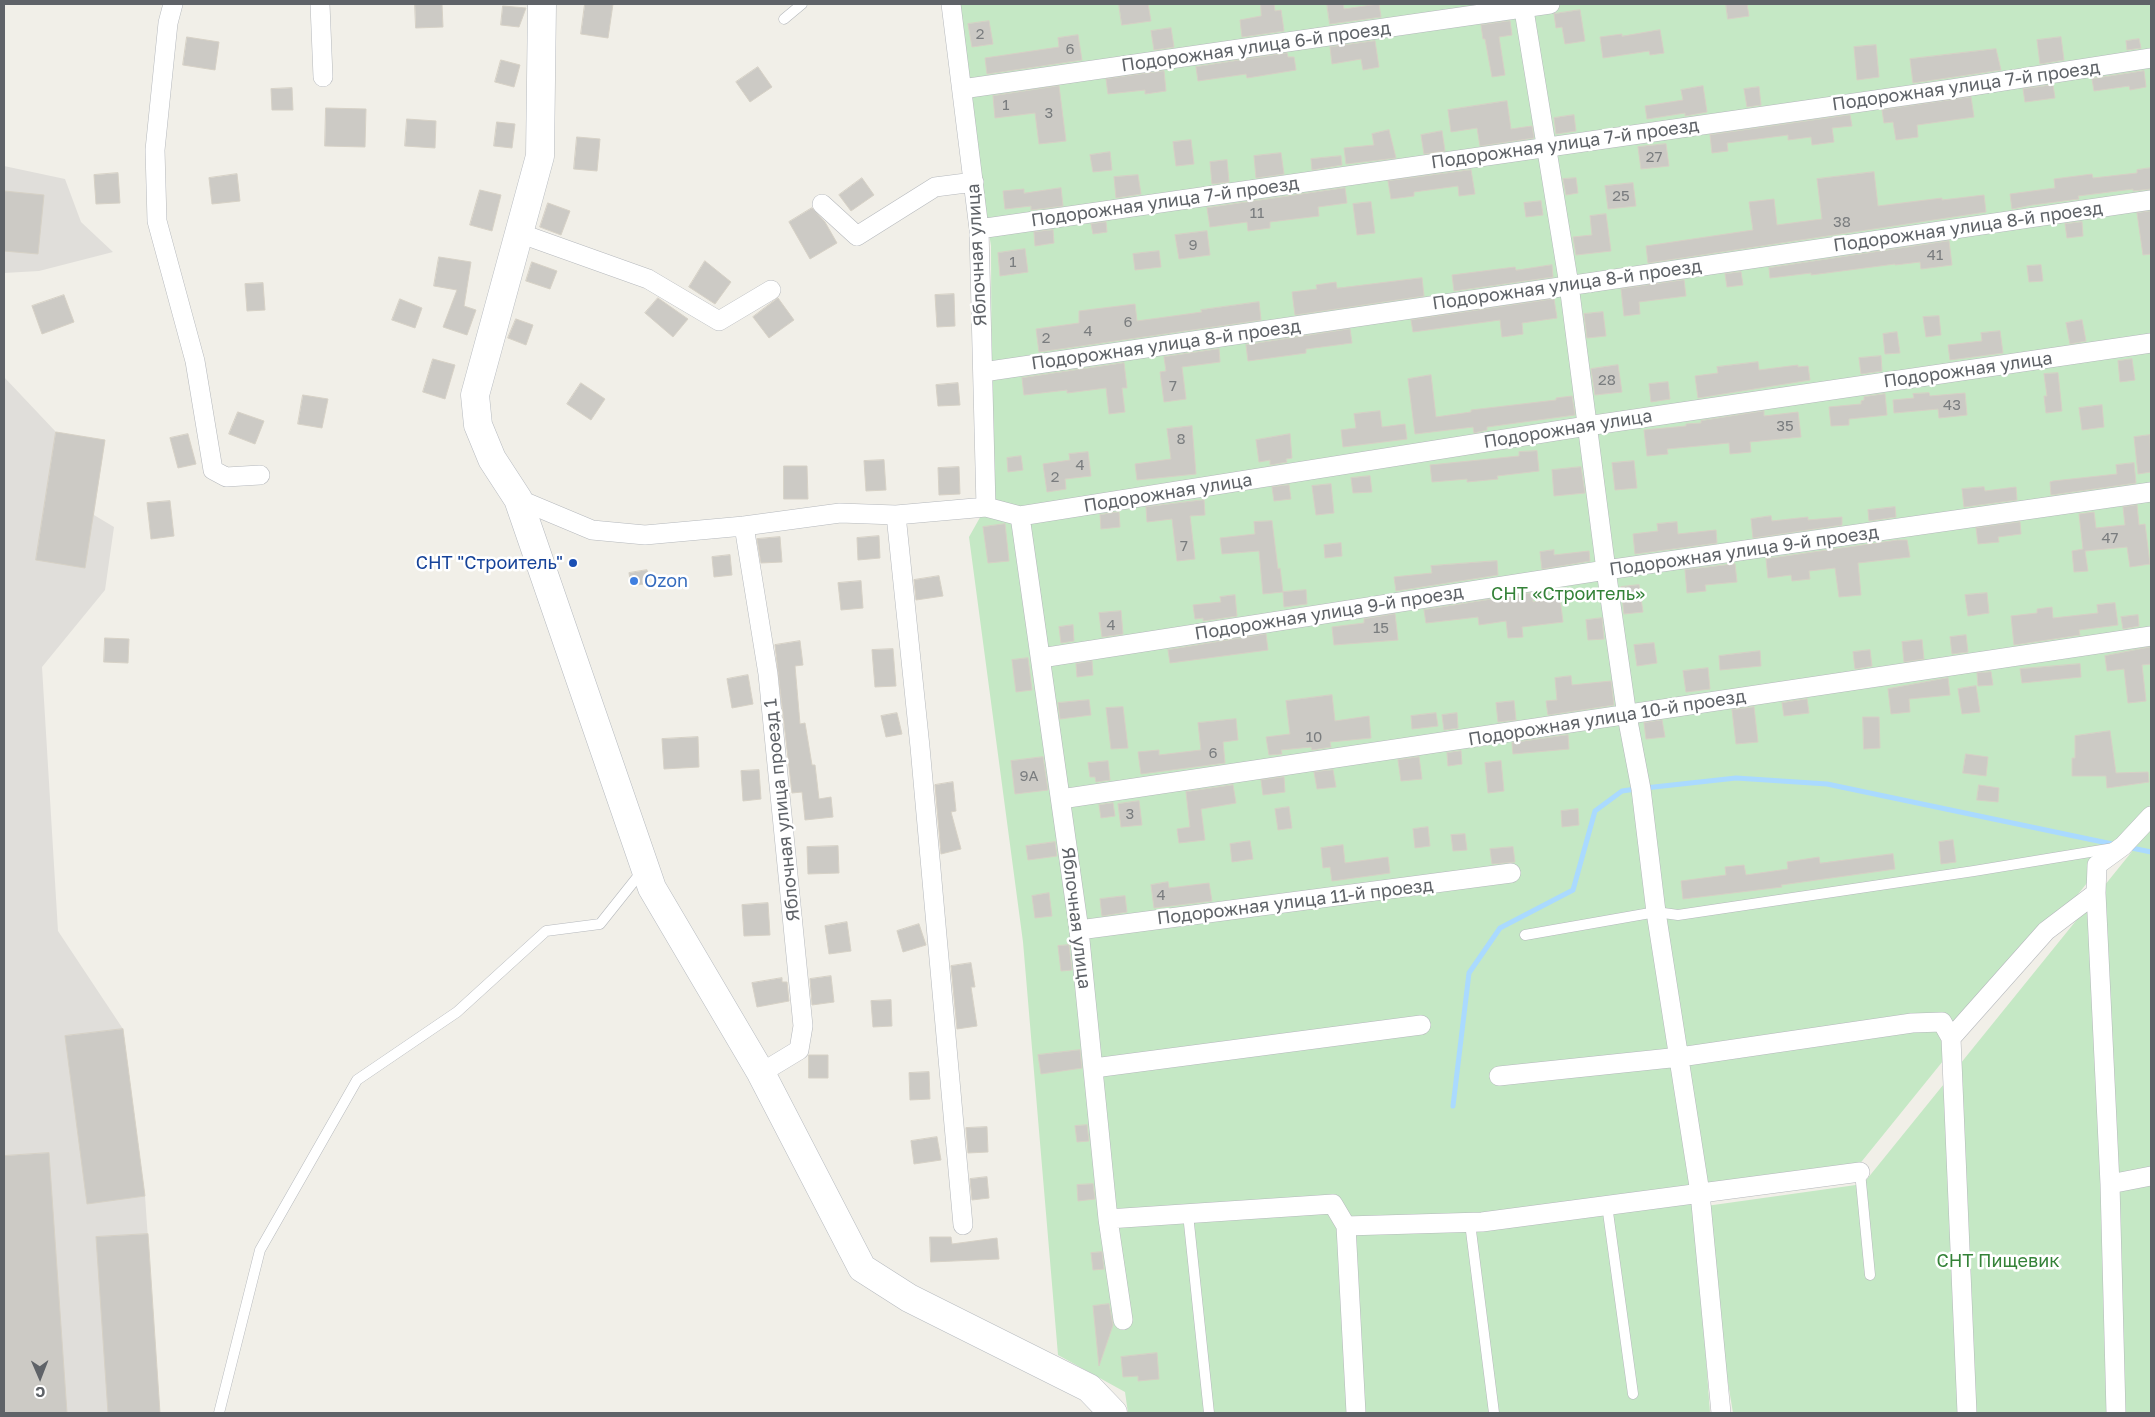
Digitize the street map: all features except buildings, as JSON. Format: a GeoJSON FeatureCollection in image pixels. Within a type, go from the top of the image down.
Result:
{"type":"FeatureCollection","features":[{"type":"Feature","properties":{"kind":"street"},"geometry":{"type":"LineString","coordinates":[[173,4],[168,23],[155,150],[157,221],[195,361],[213,470],[226,477],[260,475]]}},
{"type":"Feature","properties":{"kind":"street"},"geometry":{"type":"LineString","coordinates":[[320,4],[323,77]]}},
{"type":"Feature","properties":{"kind":"street"},"geometry":{"type":"LineString","coordinates":[[542,4],[540,156],[475,395],[478,425],[492,459],[518,499],[652,888],[761,1073],[862,1268],[910,1298],[1089,1388],[1113,1413]]}},
{"type":"Feature","properties":{"kind":"street","name":"Яблочная улица"},"geometry":{"type":"LineString","coordinates":[[951,4],[979,229],[986,507]]}},
{"type":"Feature","properties":{"kind":"street","name":"Подорожная улица 6-й проезд"},"geometry":{"type":"LineString","coordinates":[[962,89],[1523,6],[1550,4]]}},
{"type":"Feature","properties":{"kind":"street"},"geometry":{"type":"LineString","coordinates":[[1523,6],[1569,285],[1606,570],[1641,789],[1656,912],[1700,1193],[1721,1413]]}},
{"type":"Feature","properties":{"kind":"street","name":"Подорожная улица 7-й проезд"},"geometry":{"type":"LineString","coordinates":[[979,229],[1952,89],[2151,58]]}},
{"type":"Feature","properties":{"kind":"street"},"geometry":{"type":"LineString","coordinates":[[822,204],[857,236],[935,187],[974,182]]}},
{"type":"Feature","properties":{"kind":"street","name":"Подорожная улица 8-й проезд"},"geometry":{"type":"LineString","coordinates":[[983,372],[2151,200]]}},
{"type":"Feature","properties":{"kind":"street"},"geometry":{"type":"LineString","coordinates":[[519,233],[648,279],[720,321],[771,290]]}},
{"type":"Feature","properties":{"kind":"street","name":"Подорожная улица"},"geometry":{"type":"LineString","coordinates":[[518,499],[592,530],[645,535],[744,526],[840,513],[896,515],[986,507],[1020,516],[1588,426],[2151,343]]}},
{"type":"Feature","properties":{"kind":"street","name":"Подорожная улица 9-й проезд"},"geometry":{"type":"LineString","coordinates":[[1041,658],[1606,570],[2151,492]]}},
{"type":"Feature","properties":{"kind":"street"},"geometry":{"type":"LineString","coordinates":[[896,515],[920,748],[963,1225]]}},
{"type":"Feature","properties":{"kind":"street","name":"Яблочная улица"},"geometry":{"type":"LineString","coordinates":[[1020,516],[1062,799],[1079,930],[1108,1219],[1123,1320]]}},
{"type":"Feature","properties":{"kind":"street","name":"Яблочная улица проезд 1"},"geometry":{"type":"LineString","coordinates":[[744,526],[768,674],[803,1026],[799,1050],[761,1073]]}},
{"type":"Feature","properties":{"kind":"street","name":"Подорожная улица 10-й проезд"},"geometry":{"type":"LineString","coordinates":[[1062,799],[1628,716],[2151,636]]}},
{"type":"Feature","properties":{"kind":"street"},"geometry":{"type":"LineString","coordinates":[[2116,1413],[2110,1184],[2096,893],[2097,865],[2123,846],[2151,816]]}},
{"type":"Feature","properties":{"kind":"street","name":"Подорожная улица 11-й проезд"},"geometry":{"type":"LineString","coordinates":[[1079,930],[1511,873]]}},
{"type":"Feature","properties":{"kind":"street"},"geometry":{"type":"LineString","coordinates":[[1950,1038],[2046,931],[2096,893]]}},
{"type":"Feature","properties":{"kind":"street"},"geometry":{"type":"LineString","coordinates":[[1498,1076],[1680,1057],[1912,1023],[1942,1022],[1950,1038],[1967,1413]]}},
{"type":"Feature","properties":{"kind":"street"},"geometry":{"type":"LineString","coordinates":[[1094,1068],[1421,1025]]}},
{"type":"Feature","properties":{"kind":"street"},"geometry":{"type":"LineString","coordinates":[[1346,1226],[1470,1222],[1860,1172]]}},
{"type":"Feature","properties":{"kind":"street"},"geometry":{"type":"LineString","coordinates":[[2110,1184],[2151,1176]]}},
{"type":"Feature","properties":{"kind":"street"},"geometry":{"type":"LineString","coordinates":[[1108,1219],[1333,1204],[1346,1226],[1356,1413]]}},
{"type":"Feature","properties":{"kind":"lane"},"geometry":{"type":"LineString","coordinates":[[784,19],[802,4]]}},
{"type":"Feature","properties":{"kind":"lane"},"geometry":{"type":"LineString","coordinates":[[1525,935],[1656,912],[1678,915],[1974,871],[2123,846]]}},
{"type":"Feature","properties":{"kind":"lane"},"geometry":{"type":"LineString","coordinates":[[219,1413],[260,1250],[357,1080],[457,1012],[546,930],[600,924],[645,867]]}},
{"type":"Feature","properties":{"kind":"lane"},"geometry":{"type":"LineString","coordinates":[[1860,1172],[1870,1275]]}},
{"type":"Feature","properties":{"kind":"lane"},"geometry":{"type":"LineString","coordinates":[[1608,1205],[1633,1394]]}},
{"type":"Feature","properties":{"kind":"lane"},"geometry":{"type":"LineString","coordinates":[[1188,1214],[1209,1413]]}},
{"type":"Feature","properties":{"kind":"lane"},"geometry":{"type":"LineString","coordinates":[[1470,1222],[1494,1413]]}},
{"type":"Feature","properties":{"kind":"shaded area"},"geometry":{"type":"Polygon","coordinates":[[[4,166],[65,179],[81,222],[113,252],[39,271],[4,273],[4,166]]]}},
{"type":"Feature","properties":{"kind":"shaded area"},"geometry":{"type":"Polygon","coordinates":[[[4,377],[56,432],[105,440],[94,515],[114,527],[105,590],[42,667],[58,931],[123,1029],[145,1196],[160,1413],[4,1413],[4,377]]]}},
{"type":"Feature","properties":{"kind":"green space","name":"СНТ «Строитель»"},"geometry":{"type":"Polygon","coordinates":[[[954,4],[2151,4],[2151,804],[1858,1166],[1694,1194],[1710,1413],[1128,1413],[1125,1392],[1058,1355],[1023,942],[969,537],[992,496],[991,246],[954,4]]]}},
{"type":"Feature","properties":{"kind":"green space","name":"СНТ Пищевик"},"geometry":{"type":"Polygon","coordinates":[[[2151,828],[2151,1413],[1733,1413],[1699,1207],[1863,1184],[2151,828]]]}},
{"type":"Feature","properties":{"kind":"waterway"},"geometry":{"type":"LineString","coordinates":[[1645,788],[1736,778],[1827,784],[2117,845]]}},
{"type":"Feature","properties":{"kind":"waterway"},"geometry":{"type":"LineString","coordinates":[[1453,1106],[1469,973],[1500,928],[1573,890],[1595,811],[1622,791],[1636,789]]}},
{"type":"Feature","properties":{"kind":"waterway"},"geometry":{"type":"LineString","coordinates":[[2127,847],[2151,852]]}},
{"type":"Feature","properties":{"kind":"place","name":"СНТ \"Строитель\""},"geometry":{"type":"Point","coordinates":[573,563]}},
{"type":"Feature","properties":{"kind":"place","name":"Ozon"},"geometry":{"type":"Point","coordinates":[634,581]}}]}
